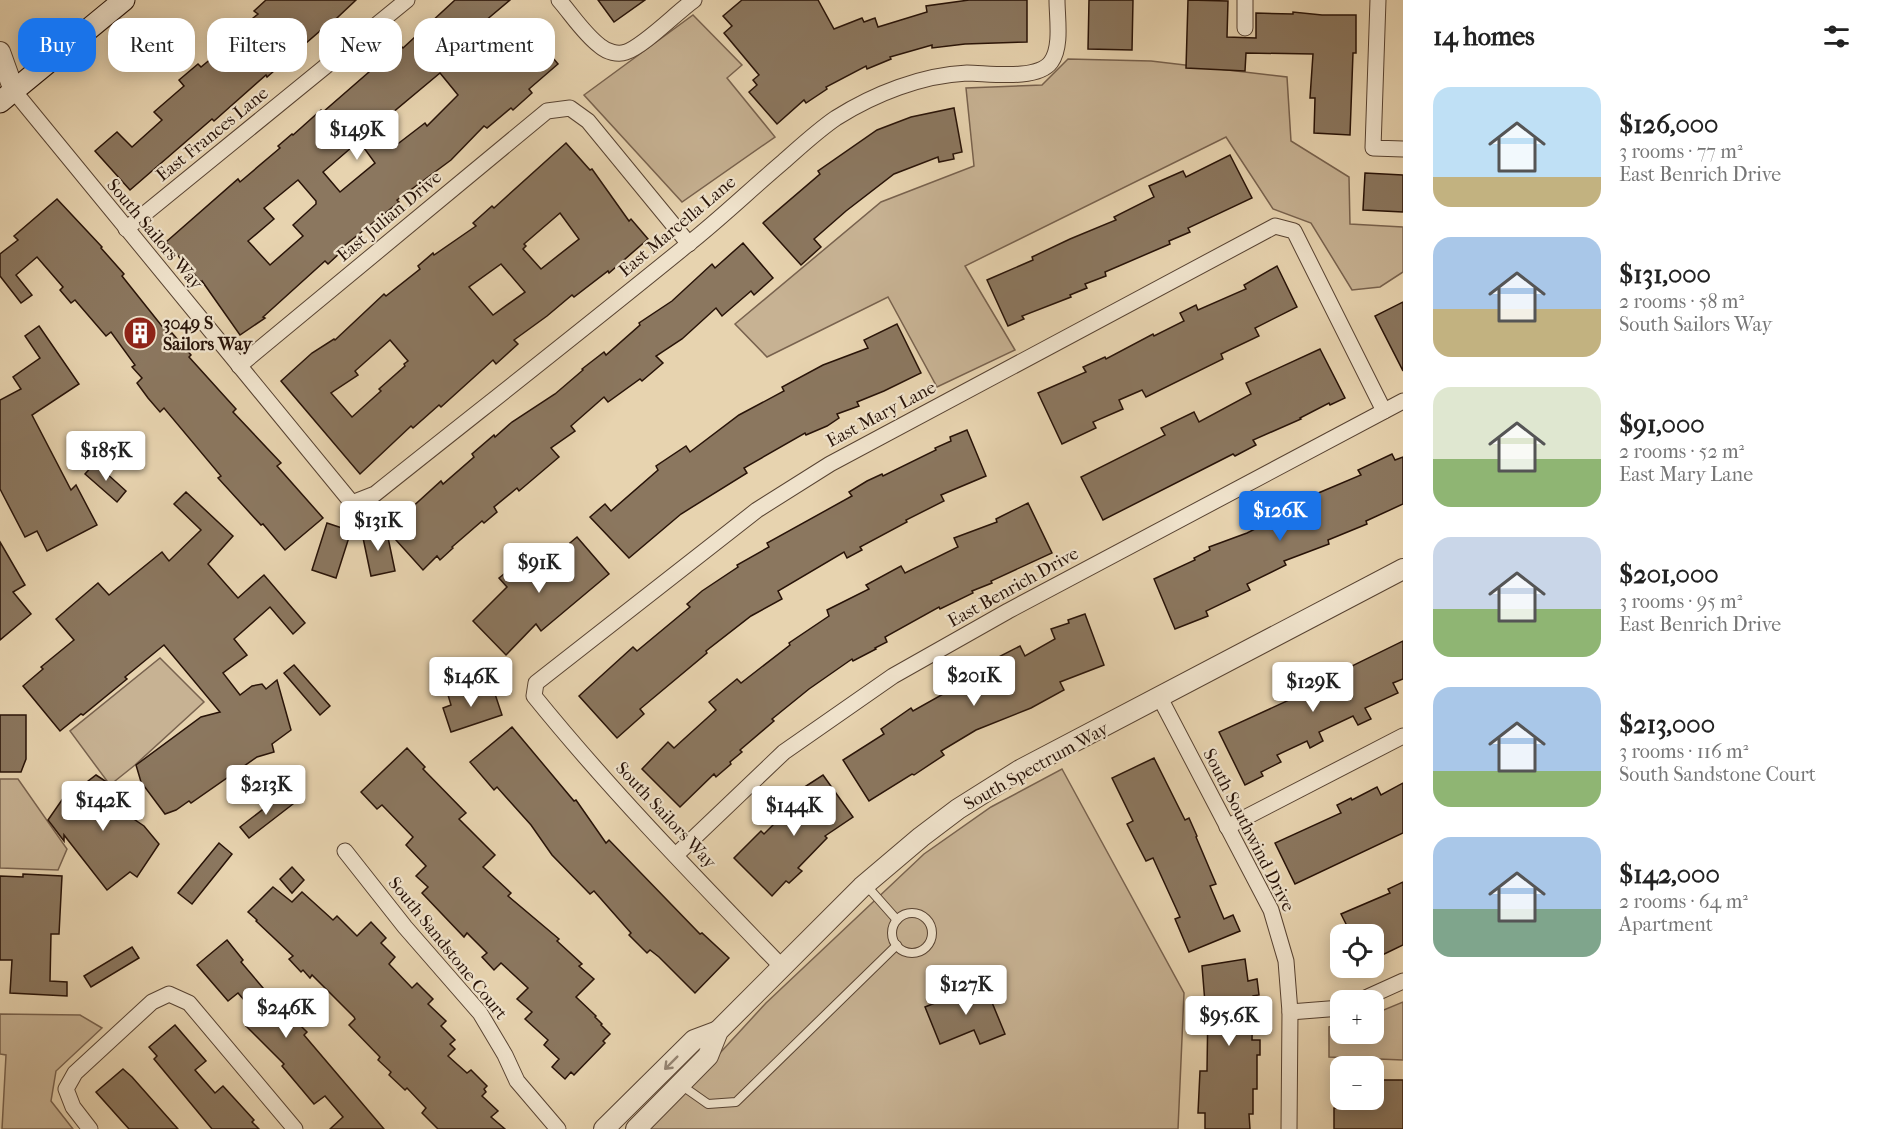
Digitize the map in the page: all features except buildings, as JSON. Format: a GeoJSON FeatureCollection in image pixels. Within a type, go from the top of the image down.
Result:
{"type":"FeatureCollection","features":[{"type":"Feature","properties":{"kind":"main road"},"geometry":{"type":"LineString","coordinates":[[5,92],[124,0]]}},
{"type":"Feature","properties":{"kind":"street","name":"East Frances Lane"},"geometry":{"type":"LineString","coordinates":[[126,229],[406,0]]}},
{"type":"Feature","properties":{"kind":"street"},"geometry":{"type":"LineString","coordinates":[[559,0],[588,36],[601,47],[617,53],[626,52],[638,45],[694,0]]}},
{"type":"Feature","properties":{"kind":"street","name":"East Marcella Lane"},"geometry":{"type":"LineString","coordinates":[[362,499],[375,494],[689,244],[809,138],[835,119],[865,101],[894,89],[935,78],[965,73],[1026,74],[1041,70],[1050,64],[1057,45],[1057,0]]}},
{"type":"Feature","properties":{"kind":"street"},"geometry":{"type":"LineString","coordinates":[[1245,0],[1245,28]]}},
{"type":"Feature","properties":{"kind":"street"},"geometry":{"type":"LineString","coordinates":[[1378,0],[1373,148],[1403,149]]}},
{"type":"Feature","properties":{"kind":"street"},"geometry":{"type":"LineString","coordinates":[[0,52],[5,92]]}},
{"type":"Feature","properties":{"kind":"street","name":"South Sailors Way"},"geometry":{"type":"LineString","coordinates":[[5,92],[126,229],[352,503],[362,499]]}},
{"type":"Feature","properties":{"kind":"street","name":"East Julian Drive"},"geometry":{"type":"LineString","coordinates":[[239,366],[547,111],[570,108],[588,121],[689,244]]}},
{"type":"Feature","properties":{"kind":"street","name":"East Mary Lane"},"geometry":{"type":"LineString","coordinates":[[536,683],[757,510],[830,464],[1275,226],[1294,231],[1384,411]]}},
{"type":"Feature","properties":{"kind":"street","name":"East Benrich Drive"},"geometry":{"type":"LineString","coordinates":[[676,855],[784,752],[893,676],[1008,611],[1403,401]]}},
{"type":"Feature","properties":{"kind":"street","name":"South Spectrum Way"},"geometry":{"type":"LineString","coordinates":[[636,1129],[708,1056],[718,1031],[865,885],[921,837],[1020,770],[1403,569]]}},
{"type":"Feature","properties":{"kind":"street","name":"South Sailors Way"},"geometry":{"type":"LineString","coordinates":[[536,683],[534,696],[570,740],[782,966]]}},
{"type":"Feature","properties":{"kind":"street","name":"South Southwind Drive"},"geometry":{"type":"LineString","coordinates":[[1160,698],[1271,910],[1286,961],[1290,1012],[1289,1129]]}},
{"type":"Feature","properties":{"kind":"street"},"geometry":{"type":"LineString","coordinates":[[1227,827],[1403,736]]}},
{"type":"Feature","properties":{"kind":"street","name":"South Sandstone Court"},"geometry":{"type":"LineString","coordinates":[[345,851],[405,927],[480,1013],[505,1055],[517,1081],[558,1129]]}},
{"type":"Feature","properties":{"kind":"street"},"geometry":{"type":"LineString","coordinates":[[1383,990],[1403,981]]}},
{"type":"Feature","properties":{"kind":"street"},"geometry":{"type":"LineString","coordinates":[[90,1129],[73,1107],[66,1089],[75,1073],[152,1002],[169,994],[189,1003],[295,1129]]}},
{"type":"Feature","properties":{"kind":"street"},"geometry":{"type":"LineString","coordinates":[[1290,1012],[1330,1009]]}},
{"type":"Feature","properties":{"kind":"street","name":"South Spectrum Way"},"geometry":{"type":"LineString","coordinates":[[604,1129],[694,1040],[718,1031]]}},
{"type":"Feature","properties":{"kind":"lane"},"geometry":{"type":"LineString","coordinates":[[865,885],[897,920]]}},
{"type":"Feature","properties":{"kind":"lane"},"geometry":{"type":"LineString","coordinates":[[916,913],[927,920],[932,931],[929,943],[920,951],[907,952],[897,945],[892,932],[897,920],[903,915],[916,913]]}},
{"type":"Feature","properties":{"kind":"lane"},"geometry":{"type":"LineString","coordinates":[[680,1084],[708,1104],[736,1102],[897,945]]}},
{"type":"Feature","properties":{"kind":"shaded area"},"geometry":{"type":"Polygon","coordinates":[[[693,15],[742,65],[727,78],[775,137],[682,202],[584,95],[693,15]]]}},
{"type":"Feature","properties":{"kind":"shaded area"},"geometry":{"type":"Polygon","coordinates":[[[1068,59],[1151,61],[1287,77],[1291,141],[1349,177],[1350,224],[1403,227],[1403,272],[1380,287],[1352,290],[1311,223],[1273,209],[1226,137],[965,266],[1015,350],[937,387],[888,297],[767,357],[735,324],[881,202],[974,166],[966,88],[1042,85],[1068,59]]]}},
{"type":"Feature","properties":{"kind":"shaded area"},"geometry":{"type":"Polygon","coordinates":[[[160,658],[204,702],[110,785],[70,731],[160,658]]]}},
{"type":"Feature","properties":{"kind":"shaded area"},"geometry":{"type":"Polygon","coordinates":[[[1062,769],[1184,993],[1178,1129],[650,1129],[766,1003],[924,854],[991,807],[1062,769]]]}},
{"type":"Feature","properties":{"kind":"shaded area"},"geometry":{"type":"Polygon","coordinates":[[[0,779],[18,779],[67,849],[58,870],[0,868],[0,779]]]}},
{"type":"Feature","properties":{"kind":"shaded area"},"geometry":{"type":"Polygon","coordinates":[[[1403,1002],[1403,1060],[1384,1059],[1384,1056],[1329,1057],[1329,1027],[1330,1044],[1384,1044],[1384,1010],[1403,1002]]]}},
{"type":"Feature","properties":{"kind":"shaded area"},"geometry":{"type":"Polygon","coordinates":[[[0,1014],[80,1015],[102,1028],[56,1071],[51,1101],[73,1129],[2,1129],[6,1055],[0,1054],[0,1014]]]}},
{"type":"Feature","properties":{"kind":"place","name":"3049 S Sailors Way"},"geometry":{"type":"Point","coordinates":[140,333]}}]}
